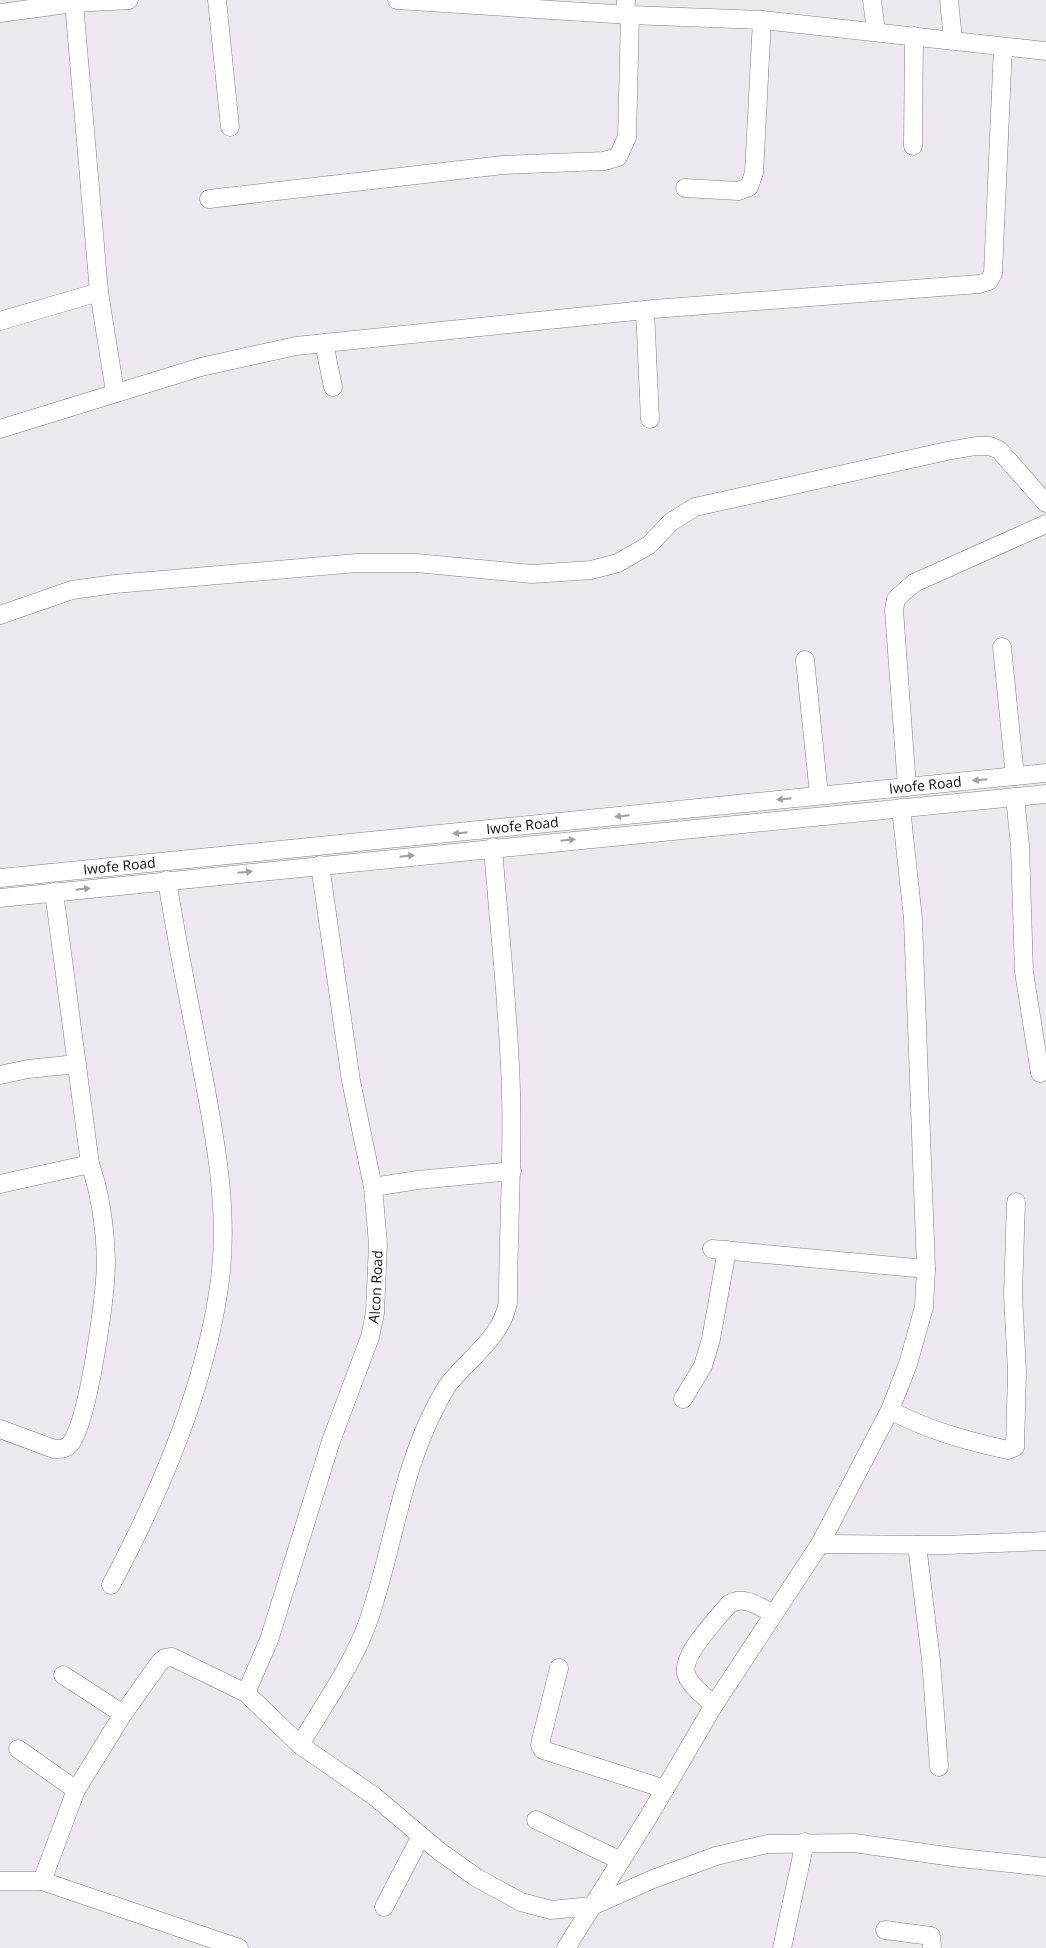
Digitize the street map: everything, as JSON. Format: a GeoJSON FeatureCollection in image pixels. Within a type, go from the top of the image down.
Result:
{"type":"FeatureCollection","features":[{"type":"Feature","properties":{"kind":"street"},"geometry":{"type":"LineString","coordinates":[[0,13],[74,3],[129,0]]}},
{"type":"Feature","properties":{"kind":"street"},"geometry":{"type":"LineString","coordinates":[[217,0],[230,127]]}},
{"type":"Feature","properties":{"kind":"street"},"geometry":{"type":"LineString","coordinates":[[397,0],[536,4],[762,20],[1046,51]]}},
{"type":"Feature","properties":{"kind":"street"},"geometry":{"type":"LineString","coordinates":[[872,0],[876,31]]}},
{"type":"Feature","properties":{"kind":"street"},"geometry":{"type":"LineString","coordinates":[[949,0],[953,40]]}},
{"type":"Feature","properties":{"kind":"street"},"geometry":{"type":"LineString","coordinates":[[74,3],[99,292],[115,392]]}},
{"type":"Feature","properties":{"kind":"street"},"geometry":{"type":"LineString","coordinates":[[209,199],[503,165],[604,161],[618,157],[627,137],[627,10]]}},
{"type":"Feature","properties":{"kind":"street"},"geometry":{"type":"LineString","coordinates":[[685,188],[738,191],[749,187],[754,173],[762,20]]}},
{"type":"Feature","properties":{"kind":"street"},"geometry":{"type":"LineString","coordinates":[[913,146],[914,36]]}},
{"type":"Feature","properties":{"kind":"street"},"geometry":{"type":"LineString","coordinates":[[0,428],[115,392],[201,368],[296,346],[645,310],[970,285],[989,281],[993,273],[1003,47]]}},
{"type":"Feature","properties":{"kind":"street"},"geometry":{"type":"LineString","coordinates":[[0,321],[99,292]]}},
{"type":"Feature","properties":{"kind":"street"},"geometry":{"type":"LineString","coordinates":[[645,310],[650,419]]}},
{"type":"Feature","properties":{"kind":"street"},"geometry":{"type":"LineString","coordinates":[[324,343],[334,387]]}},
{"type":"Feature","properties":{"kind":"street"},"geometry":{"type":"LineString","coordinates":[[0,614],[72,590],[115,584],[357,563],[416,563],[532,574],[591,570],[618,564],[649,545],[671,522],[695,507],[896,461],[976,446],[990,446],[999,450],[1046,503]]}},
{"type":"Feature","properties":{"kind":"street"},"geometry":{"type":"LineString","coordinates":[[907,787],[894,610],[896,599],[914,583],[1046,524]]}},
{"type":"Feature","properties":{"kind":"street"},"geometry":{"type":"LineString","coordinates":[[1002,648],[1014,776]]}},
{"type":"Feature","properties":{"kind":"street"},"geometry":{"type":"LineString","coordinates":[[805,660],[819,795]]}},
{"type":"Feature","properties":{"kind":"street","name":"Iwofe Road"},"geometry":{"type":"LineString","coordinates":[[0,878],[1046,773]]}},
{"type":"Feature","properties":{"kind":"street","name":"Iwofe Road"},"geometry":{"type":"LineString","coordinates":[[0,898],[493,847],[1046,794]]}},
{"type":"Feature","properties":{"kind":"street"},"geometry":{"type":"LineString","coordinates":[[1015,797],[1020,846],[1024,972],[1040,1039],[1040,1073]]}},
{"type":"Feature","properties":{"kind":"street"},"geometry":{"type":"LineString","coordinates":[[566,1948],[665,1789],[714,1705],[820,1544],[890,1410],[908,1364],[924,1306],[926,1269],[913,919],[901,808]]}},
{"type":"Feature","properties":{"kind":"street"},"geometry":{"type":"LineString","coordinates":[[300,1745],[357,1648],[369,1621],[415,1456],[435,1408],[450,1382],[496,1333],[505,1317],[508,1302],[512,1171],[508,1013],[493,847]]}},
{"type":"Feature","properties":{"kind":"street","name":"Alcon Road"},"geometry":{"type":"LineString","coordinates":[[246,1693],[269,1640],[330,1441],[370,1337],[375,1313],[378,1244],[374,1187],[351,1081],[320,865]]}},
{"type":"Feature","properties":{"kind":"street"},"geometry":{"type":"LineString","coordinates":[[111,1585],[155,1497],[182,1424],[198,1378],[220,1279],[221,1223],[214,1132],[167,880]]}},
{"type":"Feature","properties":{"kind":"street"},"geometry":{"type":"LineString","coordinates":[[0,1429],[54,1449],[62,1449],[72,1442],[84,1409],[99,1324],[106,1262],[100,1202],[90,1164],[54,892]]}},
{"type":"Feature","properties":{"kind":"street"},"geometry":{"type":"LineString","coordinates":[[0,1075],[28,1069],[77,1064]]}},
{"type":"Feature","properties":{"kind":"street"},"geometry":{"type":"LineString","coordinates":[[0,1184],[90,1164]]}},
{"type":"Feature","properties":{"kind":"street"},"geometry":{"type":"LineString","coordinates":[[374,1187],[418,1180],[512,1171]]}},
{"type":"Feature","properties":{"kind":"street"},"geometry":{"type":"LineString","coordinates":[[890,1410],[917,1425],[960,1438],[1008,1450],[1015,1447],[1017,1382],[1013,1294],[1016,1202]]}},
{"type":"Feature","properties":{"kind":"street"},"geometry":{"type":"LineString","coordinates":[[683,1399],[703,1366],[711,1340],[719,1249],[926,1269]]}},
{"type":"Feature","properties":{"kind":"street"},"geometry":{"type":"LineString","coordinates":[[820,1544],[917,1545],[1046,1541]]}},
{"type":"Feature","properties":{"kind":"street"},"geometry":{"type":"LineString","coordinates":[[917,1545],[931,1660],[939,1767]]}},
{"type":"Feature","properties":{"kind":"street"},"geometry":{"type":"LineString","coordinates":[[714,1705],[688,1679],[685,1672],[686,1659],[729,1604],[735,1600],[744,1600],[774,1614]]}},
{"type":"Feature","properties":{"kind":"street"},"geometry":{"type":"LineString","coordinates":[[42,1881],[76,1790],[124,1714],[165,1658],[172,1657],[246,1693],[300,1745],[374,1796],[421,1836],[477,1878],[521,1902],[551,1910],[592,1906],[653,1878],[716,1856],[768,1844],[805,1842],[854,1843],[960,1858],[1046,1867]]}},
{"type":"Feature","properties":{"kind":"street"},"geometry":{"type":"LineString","coordinates":[[559,1668],[540,1745],[543,1750],[665,1789]]}},
{"type":"Feature","properties":{"kind":"street"},"geometry":{"type":"LineString","coordinates":[[63,1675],[124,1714]]}},
{"type":"Feature","properties":{"kind":"street"},"geometry":{"type":"LineString","coordinates":[[18,1748],[76,1790]]}},
{"type":"Feature","properties":{"kind":"street"},"geometry":{"type":"LineString","coordinates":[[536,1820],[621,1861]]}},
{"type":"Feature","properties":{"kind":"street"},"geometry":{"type":"LineString","coordinates":[[384,1907],[421,1836]]}},
{"type":"Feature","properties":{"kind":"street"},"geometry":{"type":"LineString","coordinates":[[782,1948],[805,1842]]}},
{"type":"Feature","properties":{"kind":"street"},"geometry":{"type":"LineString","coordinates":[[0,1881],[42,1881],[239,1948]]}},
{"type":"Feature","properties":{"kind":"street"},"geometry":{"type":"LineString","coordinates":[[885,1930],[931,1936],[932,1948]]}}]}
